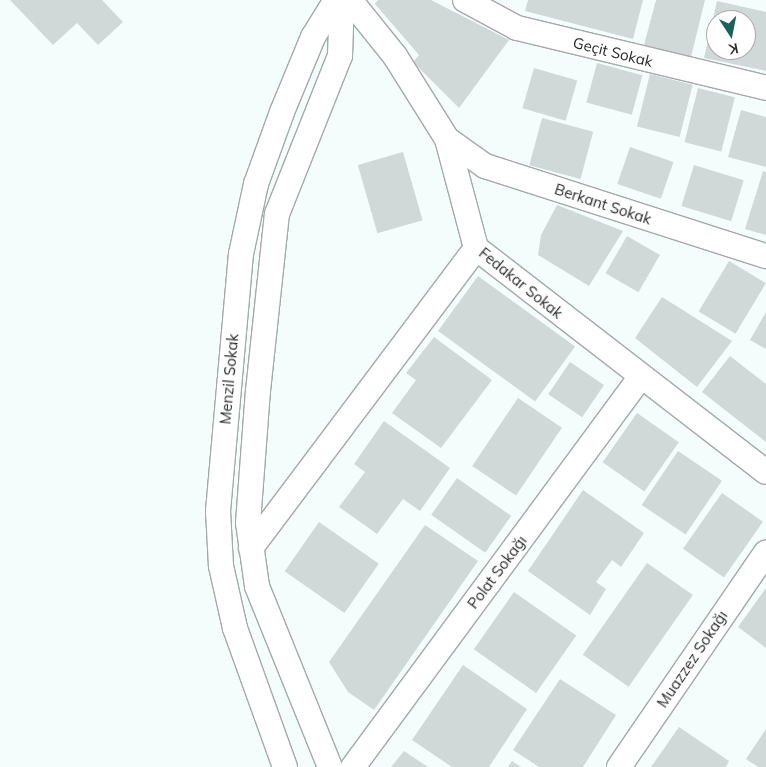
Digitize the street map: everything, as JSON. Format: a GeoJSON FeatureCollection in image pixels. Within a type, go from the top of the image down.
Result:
{"type":"FeatureCollection","features":[{"type":"Feature","properties":{"kind":"street","name":"Menzil Sokak"},"geometry":{"type":"LineString","coordinates":[[285,767],[234,628],[221,566],[218,511],[240,254],[256,184],[282,112],[313,37],[336,0]]}},
{"type":"Feature","properties":{"kind":"street","name":"Menzil Sokak"},"geometry":{"type":"LineString","coordinates":[[330,767],[257,586],[248,524],[258,391],[277,214],[340,56],[342,0]]}},
{"type":"Feature","properties":{"kind":"street","name":"Fedakar Sokak"},"geometry":{"type":"LineString","coordinates":[[350,0],[395,56],[447,139],[476,248],[766,472]]}},
{"type":"Feature","properties":{"kind":"street","name":"Geçit Sokak"},"geometry":{"type":"LineString","coordinates":[[465,0],[518,28],[766,88]]}},
{"type":"Feature","properties":{"kind":"street","name":"Berkant Sokak"},"geometry":{"type":"LineString","coordinates":[[447,139],[485,166],[766,256]]}},
{"type":"Feature","properties":{"kind":"street"},"geometry":{"type":"LineString","coordinates":[[251,548],[476,248]]}},
{"type":"Feature","properties":{"kind":"street","name":"Polat Sokağı"},"geometry":{"type":"LineString","coordinates":[[353,767],[641,377]]}},
{"type":"Feature","properties":{"kind":"street","name":"Muazzez Sokağı"},"geometry":{"type":"LineString","coordinates":[[619,767],[766,552]]}},
{"type":"Feature","properties":{"kind":"building"},"geometry":{"type":"Polygon","coordinates":[[[10,0],[102,0],[123,22],[98,45],[77,23],[53,45],[10,0]]]}},
{"type":"Feature","properties":{"kind":"building"},"geometry":{"type":"Polygon","coordinates":[[[378,0],[431,0],[509,40],[459,108],[413,62],[419,55],[375,4],[378,0]]]}},
{"type":"Feature","properties":{"kind":"building"},"geometry":{"type":"Polygon","coordinates":[[[528,0],[643,0],[633,39],[525,11],[528,0]]]}},
{"type":"Feature","properties":{"kind":"building"},"geometry":{"type":"Polygon","coordinates":[[[656,0],[705,0],[691,57],[644,45],[656,0]]]}},
{"type":"Feature","properties":{"kind":"building"},"geometry":{"type":"Polygon","coordinates":[[[717,1],[766,12],[766,71],[714,60],[756,60],[756,10],[715,10],[717,1]]]}},
{"type":"Feature","properties":{"kind":"building"},"geometry":{"type":"Polygon","coordinates":[[[597,63],[642,75],[632,115],[586,103],[597,63]]]}},
{"type":"Feature","properties":{"kind":"building"},"geometry":{"type":"Polygon","coordinates":[[[534,68],[577,80],[566,121],[522,108],[534,68]]]}},
{"type":"Feature","properties":{"kind":"building"},"geometry":{"type":"Polygon","coordinates":[[[650,74],[693,85],[680,137],[637,126],[650,74]]]}},
{"type":"Feature","properties":{"kind":"building"},"geometry":{"type":"Polygon","coordinates":[[[698,88],[735,97],[721,152],[684,142],[698,88]]]}},
{"type":"Feature","properties":{"kind":"building"},"geometry":{"type":"Polygon","coordinates":[[[741,110],[766,117],[766,167],[728,157],[741,110]]]}},
{"type":"Feature","properties":{"kind":"building"},"geometry":{"type":"Polygon","coordinates":[[[542,118],[593,132],[581,179],[529,165],[542,118]]]}},
{"type":"Feature","properties":{"kind":"building"},"geometry":{"type":"Polygon","coordinates":[[[630,147],[673,162],[661,199],[617,184],[630,147]]]}},
{"type":"Feature","properties":{"kind":"building"},"geometry":{"type":"Polygon","coordinates":[[[403,152],[423,220],[377,233],[358,165],[403,152]]]}},
{"type":"Feature","properties":{"kind":"building"},"geometry":{"type":"Polygon","coordinates":[[[694,165],[744,180],[731,221],[681,206],[694,165]]]}},
{"type":"Feature","properties":{"kind":"building"},"geometry":{"type":"Polygon","coordinates":[[[763,171],[766,172],[766,235],[745,229],[763,171]]]}},
{"type":"Feature","properties":{"kind":"building"},"geometry":{"type":"Polygon","coordinates":[[[557,205],[623,231],[589,286],[538,255],[541,235],[557,205]]]}},
{"type":"Feature","properties":{"kind":"building"},"geometry":{"type":"Polygon","coordinates":[[[627,236],[660,255],[638,292],[606,273],[627,236]]]}},
{"type":"Feature","properties":{"kind":"building"},"geometry":{"type":"Polygon","coordinates":[[[729,261],[766,283],[735,334],[699,312],[729,261]]]}},
{"type":"Feature","properties":{"kind":"building"},"geometry":{"type":"Polygon","coordinates":[[[478,276],[575,347],[535,402],[438,331],[478,276]]]}},
{"type":"Feature","properties":{"kind":"building"},"geometry":{"type":"Polygon","coordinates":[[[662,297],[732,341],[697,387],[635,338],[662,297]]]}},
{"type":"Feature","properties":{"kind":"building"},"geometry":{"type":"Polygon","coordinates":[[[766,312],[766,349],[750,340],[766,312]]]}},
{"type":"Feature","properties":{"kind":"building"},"geometry":{"type":"Polygon","coordinates":[[[434,337],[492,380],[441,448],[392,413],[416,380],[406,373],[434,337]]]}},
{"type":"Feature","properties":{"kind":"building"},"geometry":{"type":"Polygon","coordinates":[[[730,356],[766,384],[766,442],[702,392],[730,356]]]}},
{"type":"Feature","properties":{"kind":"building"},"geometry":{"type":"Polygon","coordinates":[[[570,362],[604,385],[582,417],[548,394],[570,362]]]}},
{"type":"Feature","properties":{"kind":"building"},"geometry":{"type":"Polygon","coordinates":[[[518,398],[562,428],[516,496],[472,466],[518,398]]]}},
{"type":"Feature","properties":{"kind":"building"},"geometry":{"type":"Polygon","coordinates":[[[637,413],[679,442],[644,491],[603,462],[637,413]]]}},
{"type":"Feature","properties":{"kind":"building"},"geometry":{"type":"Polygon","coordinates":[[[384,421],[450,468],[420,511],[403,499],[377,534],[339,507],[365,472],[354,464],[384,421]]]}},
{"type":"Feature","properties":{"kind":"building"},"geometry":{"type":"Polygon","coordinates":[[[678,451],[722,481],[686,535],[642,505],[678,451]]]}},
{"type":"Feature","properties":{"kind":"building"},"geometry":{"type":"Polygon","coordinates":[[[457,478],[511,516],[485,553],[431,515],[457,478]]]}},
{"type":"Feature","properties":{"kind":"building"},"geometry":{"type":"Polygon","coordinates":[[[583,490],[644,533],[621,567],[612,560],[596,582],[606,589],[590,615],[528,571],[583,490]]]}},
{"type":"Feature","properties":{"kind":"building"},"geometry":{"type":"Polygon","coordinates":[[[722,493],[763,522],[724,577],[683,549],[722,493]]]}},
{"type":"Feature","properties":{"kind":"building"},"geometry":{"type":"Polygon","coordinates":[[[319,522],[379,564],[344,613],[285,571],[319,522]]]}},
{"type":"Feature","properties":{"kind":"building"},"geometry":{"type":"Polygon","coordinates":[[[425,525],[478,561],[374,710],[348,692],[329,662],[425,525]]]}},
{"type":"Feature","properties":{"kind":"building"},"geometry":{"type":"Polygon","coordinates":[[[647,563],[693,595],[629,687],[583,655],[647,563]]]}},
{"type":"Feature","properties":{"kind":"building"},"geometry":{"type":"Polygon","coordinates":[[[766,588],[766,648],[738,627],[766,588]]]}},
{"type":"Feature","properties":{"kind":"building"},"geometry":{"type":"Polygon","coordinates":[[[514,592],[576,636],[536,693],[474,649],[514,592]]]}},
{"type":"Feature","properties":{"kind":"building"},"geometry":{"type":"Polygon","coordinates":[[[463,665],[527,709],[489,767],[452,767],[412,740],[463,665]]]}},
{"type":"Feature","properties":{"kind":"building"},"geometry":{"type":"Polygon","coordinates":[[[560,679],[616,715],[583,767],[539,767],[513,750],[560,679]]]}},
{"type":"Feature","properties":{"kind":"building"},"geometry":{"type":"Polygon","coordinates":[[[679,727],[729,761],[726,767],[651,767],[679,727]]]}},
{"type":"Feature","properties":{"kind":"building"},"geometry":{"type":"Polygon","coordinates":[[[766,729],[766,767],[758,767],[746,759],[766,729]]]}},
{"type":"Feature","properties":{"kind":"building"},"geometry":{"type":"Polygon","coordinates":[[[404,751],[428,767],[391,767],[404,751]]]}},
{"type":"Feature","properties":{"kind":"building"},"geometry":{"type":"Polygon","coordinates":[[[512,761],[521,767],[508,767],[512,761]]]}}]}
